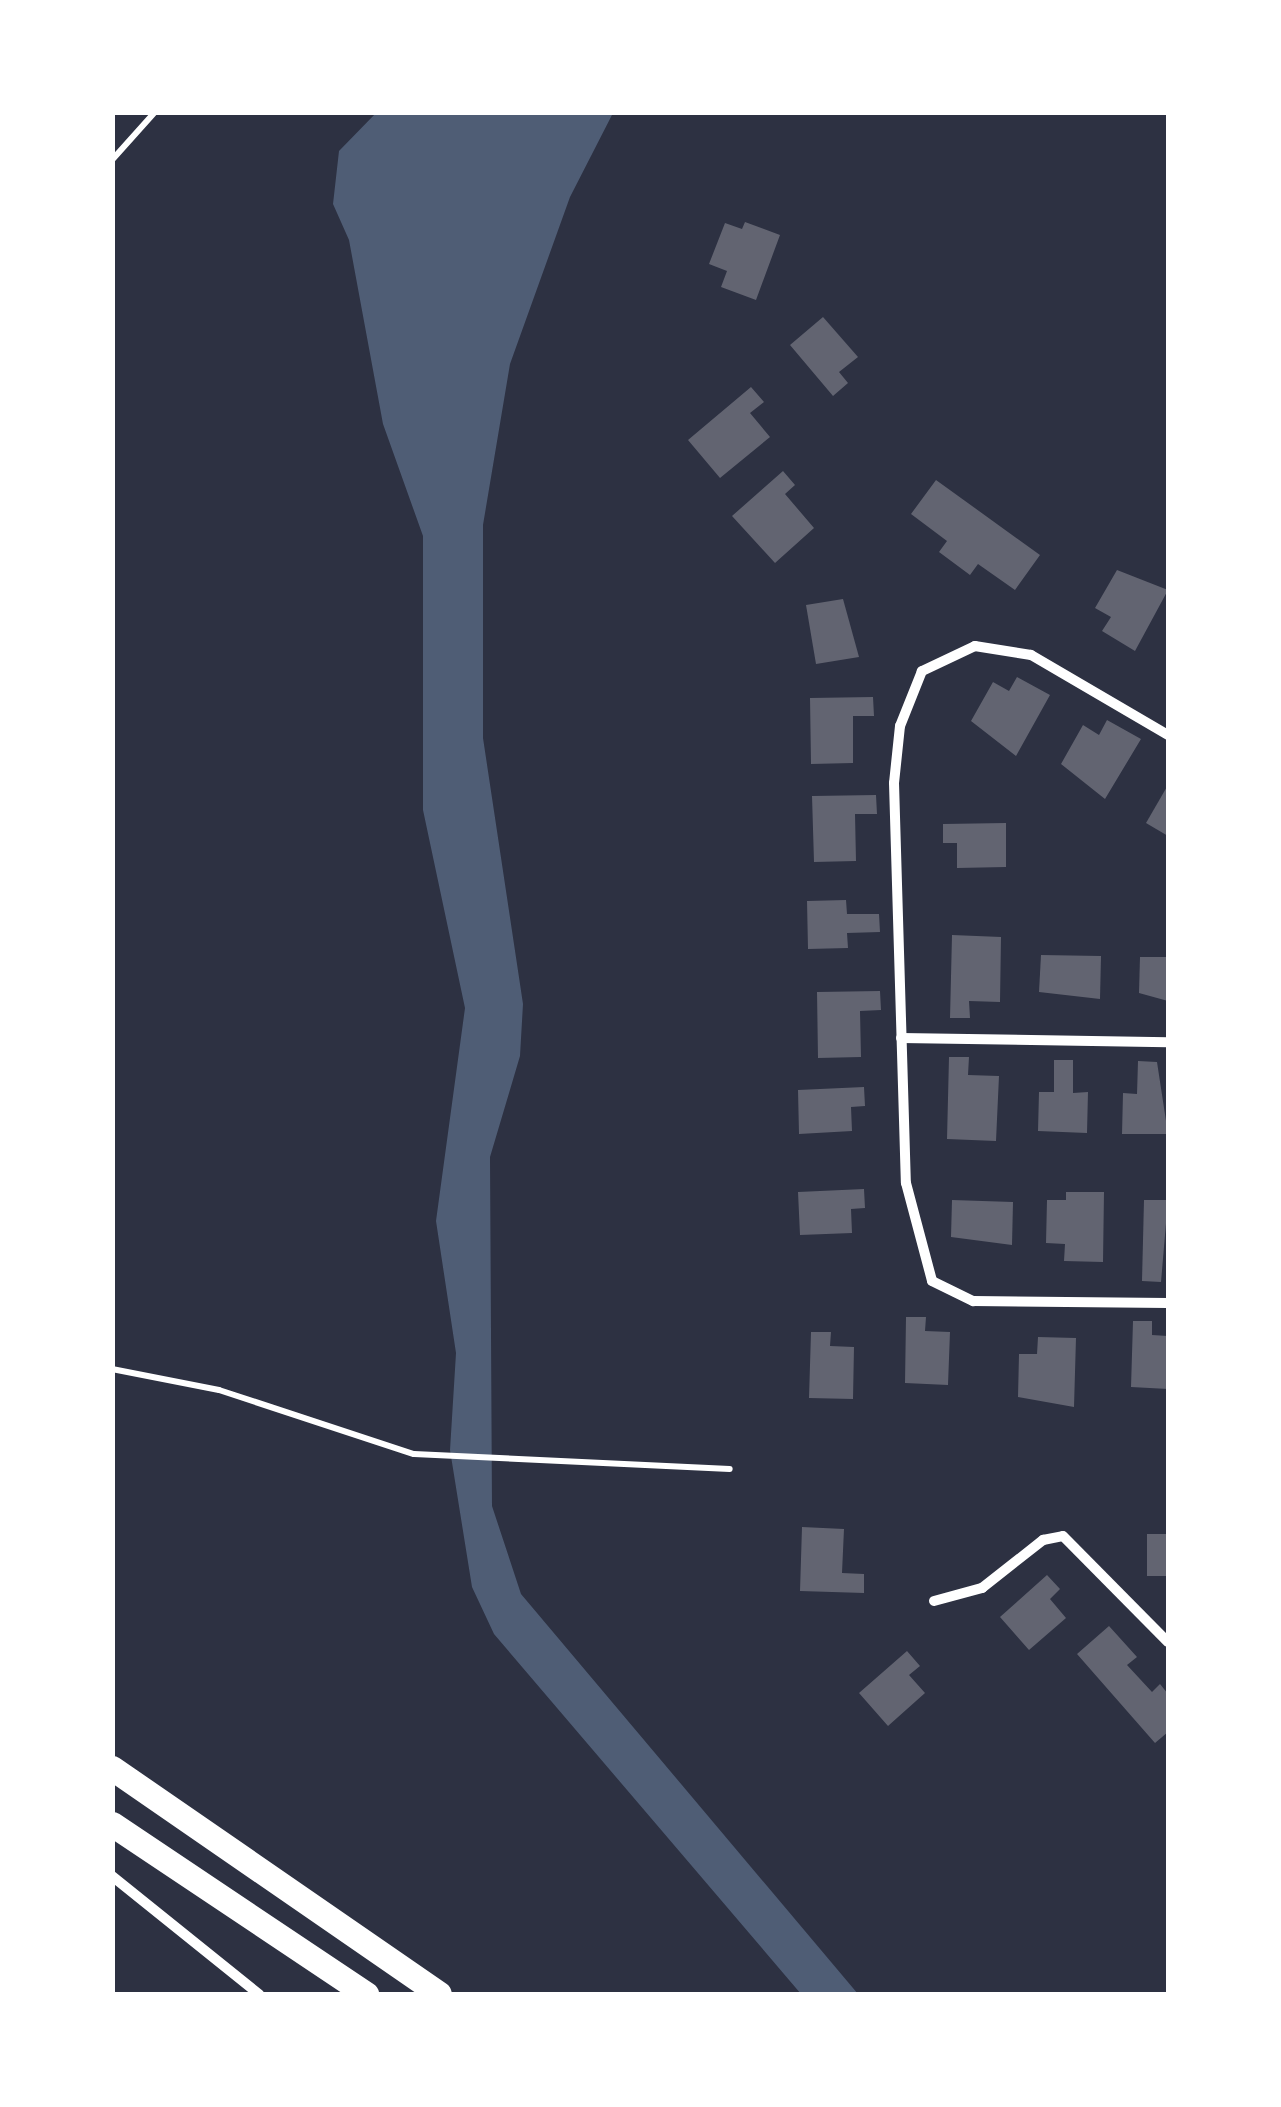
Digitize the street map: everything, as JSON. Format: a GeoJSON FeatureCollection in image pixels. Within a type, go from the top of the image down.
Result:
{"type":"FeatureCollection","features":[{"type":"Feature","properties":{"kind":"main road"},"geometry":{"type":"LineString","coordinates":[[112,1768],[439,1994]]}},
{"type":"Feature","properties":{"kind":"main road"},"geometry":{"type":"LineString","coordinates":[[112,1824],[366,1994]]}},
{"type":"Feature","properties":{"kind":"street"},"geometry":{"type":"LineString","coordinates":[[1168,735],[1004,647],[944,653],[922,671],[900,726],[894,783],[906,1184],[932,1281],[973,1301],[1168,1303]]}},
{"type":"Feature","properties":{"kind":"street"},"geometry":{"type":"LineString","coordinates":[[901,1038],[1168,1042]]}},
{"type":"Feature","properties":{"kind":"street"},"geometry":{"type":"LineString","coordinates":[[934,1600],[982,1588],[1044,1540],[1063,1536],[1168,1642]]}},
{"type":"Feature","properties":{"kind":"street"},"geometry":{"type":"LineString","coordinates":[[112,1876],[260,1994]]}},
{"type":"Feature","properties":{"kind":"path"},"geometry":{"type":"LineString","coordinates":[[112,160],[155,112]]}},
{"type":"Feature","properties":{"kind":"path"},"geometry":{"type":"LineString","coordinates":[[112,1370],[219,1390],[414,1454],[730,1469]]}},
{"type":"Feature","properties":{"kind":"water"},"geometry":{"type":"Polygon","coordinates":[[[376,113],[613,113],[570,197],[510,364],[483,525],[483,738],[523,1004],[520,1056],[490,1157],[492,1506],[521,1594],[858,1994],[801,1994],[494,1634],[472,1587],[450,1450],[456,1353],[436,1221],[465,1008],[423,810],[423,536],[383,424],[349,240],[333,204],[339,151],[376,113]]]}},
{"type":"Feature","properties":{"kind":"building"},"geometry":{"type":"Polygon","coordinates":[[[745,222],[780,235],[756,300],[721,287],[727,271],[709,264],[725,223],[742,229],[745,222]]]}},
{"type":"Feature","properties":{"kind":"building"},"geometry":{"type":"Polygon","coordinates":[[[823,317],[858,357],[839,372],[848,383],[833,396],[790,345],[823,317]]]}},
{"type":"Feature","properties":{"kind":"building"},"geometry":{"type":"Polygon","coordinates":[[[751,387],[764,402],[750,413],[770,437],[720,478],[688,440],[751,387]]]}},
{"type":"Feature","properties":{"kind":"building"},"geometry":{"type":"Polygon","coordinates":[[[783,471],[795,485],[785,494],[814,528],[775,563],[732,516],[783,471]]]}},
{"type":"Feature","properties":{"kind":"building"},"geometry":{"type":"Polygon","coordinates":[[[936,480],[1040,555],[1015,590],[978,564],[970,575],[939,552],[947,541],[911,514],[936,480]]]}},
{"type":"Feature","properties":{"kind":"building"},"geometry":{"type":"Polygon","coordinates":[[[1117,570],[1168,590],[1135,651],[1102,631],[1111,617],[1095,608],[1117,570]]]}},
{"type":"Feature","properties":{"kind":"building"},"geometry":{"type":"Polygon","coordinates":[[[843,599],[859,657],[816,664],[806,605],[843,599]]]}},
{"type":"Feature","properties":{"kind":"building"},"geometry":{"type":"Polygon","coordinates":[[[1017,677],[1050,695],[1016,756],[971,721],[993,682],[1009,691],[1017,677]]]}},
{"type":"Feature","properties":{"kind":"building"},"geometry":{"type":"Polygon","coordinates":[[[873,697],[874,716],[853,716],[853,763],[811,764],[810,698],[873,697]]]}},
{"type":"Feature","properties":{"kind":"building"},"geometry":{"type":"Polygon","coordinates":[[[1107,720],[1141,739],[1105,799],[1061,764],[1083,725],[1099,735],[1107,720]]]}},
{"type":"Feature","properties":{"kind":"building"},"geometry":{"type":"Polygon","coordinates":[[[1168,785],[1168,836],[1146,823],[1168,785]]]}},
{"type":"Feature","properties":{"kind":"building"},"geometry":{"type":"Polygon","coordinates":[[[876,795],[877,814],[855,814],[856,861],[814,862],[812,796],[876,795]]]}},
{"type":"Feature","properties":{"kind":"building"},"geometry":{"type":"Polygon","coordinates":[[[1006,823],[1006,867],[957,868],[957,843],[943,843],[943,824],[1006,823]]]}},
{"type":"Feature","properties":{"kind":"building"},"geometry":{"type":"Polygon","coordinates":[[[846,900],[847,914],[879,914],[880,932],[847,933],[848,948],[808,949],[807,901],[846,900]]]}},
{"type":"Feature","properties":{"kind":"building"},"geometry":{"type":"Polygon","coordinates":[[[952,935],[1001,937],[1000,1002],[969,1001],[970,1018],[950,1018],[952,935]]]}},
{"type":"Feature","properties":{"kind":"building"},"geometry":{"type":"Polygon","coordinates":[[[1041,955],[1101,956],[1100,999],[1039,992],[1041,955]]]}},
{"type":"Feature","properties":{"kind":"building"},"geometry":{"type":"Polygon","coordinates":[[[1140,957],[1168,957],[1168,1001],[1139,993],[1140,957]]]}},
{"type":"Feature","properties":{"kind":"building"},"geometry":{"type":"Polygon","coordinates":[[[880,991],[881,1010],[860,1011],[861,1057],[818,1058],[817,992],[880,991]]]}},
{"type":"Feature","properties":{"kind":"building"},"geometry":{"type":"Polygon","coordinates":[[[949,1057],[969,1057],[968,1075],[999,1076],[996,1141],[947,1139],[949,1057]]]}},
{"type":"Feature","properties":{"kind":"building"},"geometry":{"type":"Polygon","coordinates":[[[1054,1060],[1073,1060],[1073,1093],[1088,1092],[1087,1133],[1038,1131],[1039,1092],[1054,1092],[1054,1060]]]}},
{"type":"Feature","properties":{"kind":"building"},"geometry":{"type":"Polygon","coordinates":[[[1138,1061],[1157,1062],[1168,1134],[1122,1134],[1123,1093],[1137,1094],[1138,1061]]]}},
{"type":"Feature","properties":{"kind":"building"},"geometry":{"type":"Polygon","coordinates":[[[864,1087],[865,1106],[851,1107],[852,1131],[799,1134],[798,1090],[864,1087]]]}},
{"type":"Feature","properties":{"kind":"building"},"geometry":{"type":"Polygon","coordinates":[[[864,1189],[865,1208],[851,1209],[852,1233],[800,1235],[798,1192],[864,1189]]]}},
{"type":"Feature","properties":{"kind":"building"},"geometry":{"type":"Polygon","coordinates":[[[1066,1192],[1104,1192],[1103,1262],[1064,1261],[1065,1244],[1046,1243],[1047,1200],[1066,1200],[1066,1192]]]}},
{"type":"Feature","properties":{"kind":"building"},"geometry":{"type":"Polygon","coordinates":[[[952,1200],[1013,1202],[1012,1245],[951,1237],[952,1200]]]}},
{"type":"Feature","properties":{"kind":"building"},"geometry":{"type":"Polygon","coordinates":[[[1144,1200],[1168,1200],[1161,1282],[1142,1281],[1144,1200]]]}},
{"type":"Feature","properties":{"kind":"building"},"geometry":{"type":"Polygon","coordinates":[[[906,1317],[926,1317],[925,1331],[950,1332],[948,1385],[905,1383],[906,1317]]]}},
{"type":"Feature","properties":{"kind":"building"},"geometry":{"type":"Polygon","coordinates":[[[1133,1321],[1152,1321],[1152,1335],[1168,1336],[1168,1389],[1131,1387],[1133,1321]]]}},
{"type":"Feature","properties":{"kind":"building"},"geometry":{"type":"Polygon","coordinates":[[[811,1332],[831,1332],[830,1346],[854,1347],[853,1399],[809,1398],[811,1332]]]}},
{"type":"Feature","properties":{"kind":"building"},"geometry":{"type":"Polygon","coordinates":[[[1038,1337],[1076,1338],[1074,1407],[1018,1397],[1019,1354],[1037,1354],[1038,1337]]]}},
{"type":"Feature","properties":{"kind":"building"},"geometry":{"type":"Polygon","coordinates":[[[802,1527],[844,1529],[842,1573],[864,1574],[864,1593],[800,1591],[802,1527]]]}},
{"type":"Feature","properties":{"kind":"building"},"geometry":{"type":"Polygon","coordinates":[[[1147,1534],[1168,1534],[1168,1576],[1147,1576],[1147,1534]]]}},
{"type":"Feature","properties":{"kind":"building"},"geometry":{"type":"Polygon","coordinates":[[[1047,1575],[1060,1589],[1050,1599],[1066,1618],[1029,1650],[1000,1617],[1047,1575]]]}},
{"type":"Feature","properties":{"kind":"building"},"geometry":{"type":"Polygon","coordinates":[[[1109,1626],[1137,1657],[1127,1665],[1152,1692],[1160,1684],[1168,1694],[1168,1732],[1155,1743],[1077,1654],[1109,1626]]]}},
{"type":"Feature","properties":{"kind":"building"},"geometry":{"type":"Polygon","coordinates":[[[907,1651],[920,1666],[909,1675],[925,1693],[888,1726],[859,1693],[907,1651]]]}}]}
